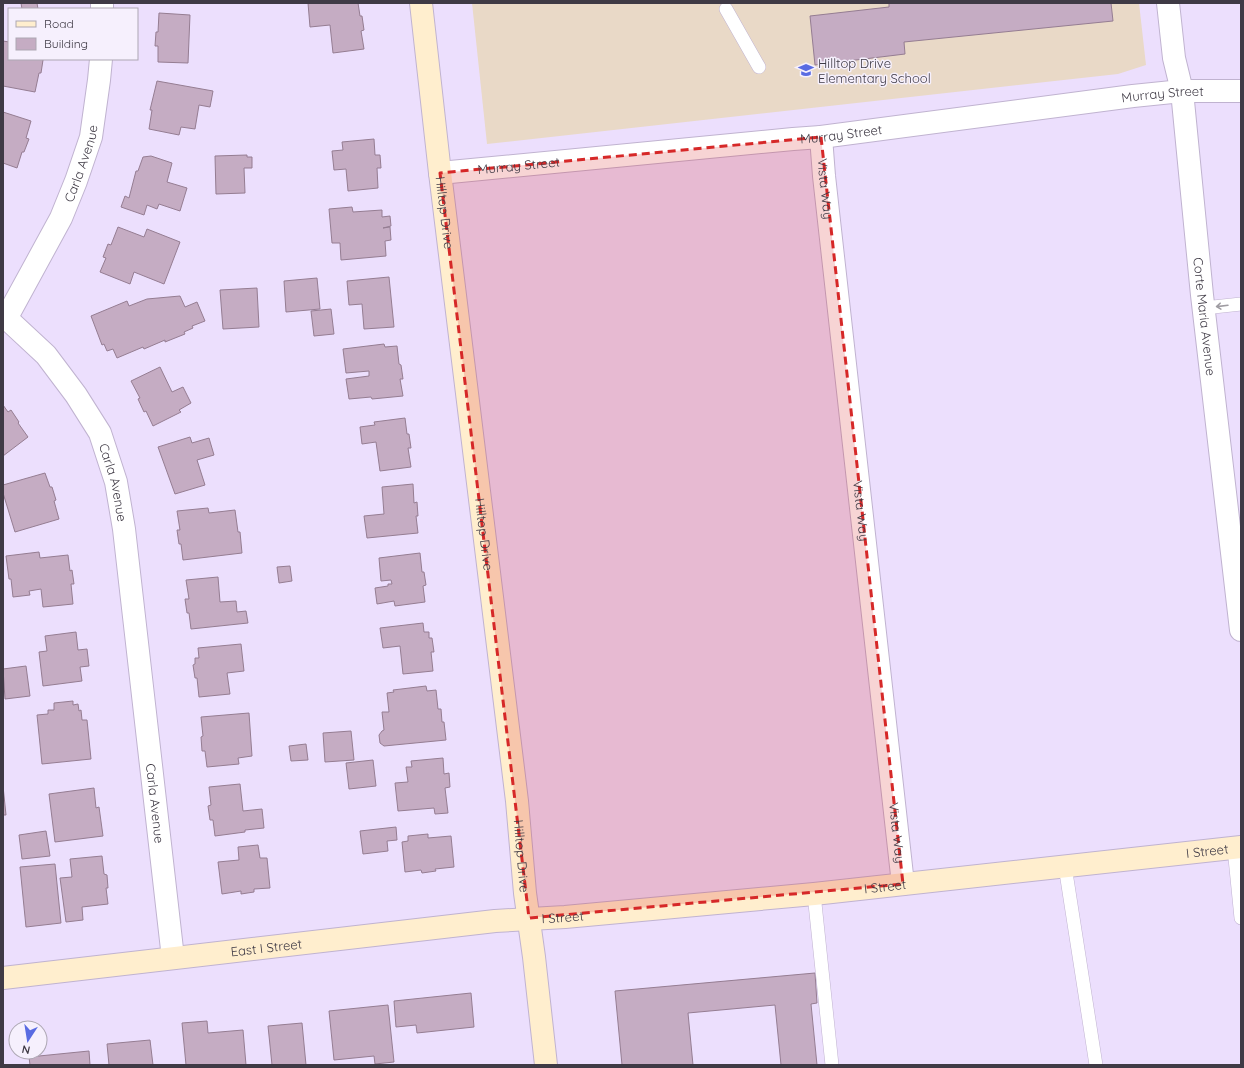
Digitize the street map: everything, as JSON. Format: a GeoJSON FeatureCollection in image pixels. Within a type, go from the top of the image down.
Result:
{"type":"FeatureCollection","features":[{"type":"Feature","properties":{"kind":"street","name":"Hilltop Drive"},"geometry":{"type":"LineString","coordinates":[[421,3],[440,173],[517,802],[546,1065]]}},
{"type":"Feature","properties":{"kind":"street","name":"Corte Maria Avenue"},"geometry":{"type":"LineString","coordinates":[[1168,3],[1174,58],[1182,91],[1204,308],[1233,477],[1241,630]]}},
{"type":"Feature","properties":{"kind":"street","name":"Carla Avenue"},"geometry":{"type":"LineString","coordinates":[[101,60],[91,137],[76,180],[61,218],[5,316],[46,355],[76,395],[100,433],[116,482],[124,530],[173,958]]}},
{"type":"Feature","properties":{"kind":"street","name":"Murray Street"},"geometry":{"type":"LineString","coordinates":[[440,173],[793,138],[821,137],[1133,96],[1182,91],[1241,91]]}},
{"type":"Feature","properties":{"kind":"street","name":"Vista Way"},"geometry":{"type":"LineString","coordinates":[[821,137],[903,884]]}},
{"type":"Feature","properties":{"kind":"street","name":"I Street"},"geometry":{"type":"LineString","coordinates":[[529,918],[565,917],[814,894],[1237,848]]}},
{"type":"Feature","properties":{"kind":"street","name":"East I Street"},"geometry":{"type":"LineString","coordinates":[[3,978],[479,922],[529,918]]}},
{"type":"Feature","properties":{"kind":"lane"},"geometry":{"type":"LineString","coordinates":[[726,9],[759,67]]}},
{"type":"Feature","properties":{"kind":"lane"},"geometry":{"type":"LineString","coordinates":[[1204,308],[1241,304]]}},
{"type":"Feature","properties":{"kind":"lane"},"geometry":{"type":"LineString","coordinates":[[1237,848],[1241,918]]}},
{"type":"Feature","properties":{"kind":"lane"},"geometry":{"type":"LineString","coordinates":[[1065,866],[1096,1065]]}},
{"type":"Feature","properties":{"kind":"lane"},"geometry":{"type":"LineString","coordinates":[[814,894],[832,1065]]}},
{"type":"Feature","properties":{"kind":"highlighted area"},"geometry":{"type":"Polygon","coordinates":[[[821,137],[903,884],[529,918],[440,173],[821,137]]]}},
{"type":"Feature","properties":{"kind":"shaded area","name":"Hilltop Drive Elementary School"},"geometry":{"type":"Polygon","coordinates":[[[472,3],[1139,3],[1146,65],[1118,74],[487,144],[472,3]]]}},
{"type":"Feature","properties":{"kind":"building"},"geometry":{"type":"Polygon","coordinates":[[[21,3],[37,3],[38,8],[22,8],[21,3]]]}},
{"type":"Feature","properties":{"kind":"building"},"geometry":{"type":"Polygon","coordinates":[[[308,3],[358,3],[364,30],[361,31],[364,49],[333,53],[330,25],[310,27],[308,3]]]}},
{"type":"Feature","properties":{"kind":"building"},"geometry":{"type":"Polygon","coordinates":[[[889,3],[1111,3],[1113,21],[904,42],[905,54],[815,65],[810,16],[889,7],[889,3]]]}},
{"type":"Feature","properties":{"kind":"building"},"geometry":{"type":"Polygon","coordinates":[[[159,13],[190,15],[188,63],[158,62],[158,46],[155,46],[156,32],[158,32],[159,13]]]}},
{"type":"Feature","properties":{"kind":"building"},"geometry":{"type":"Polygon","coordinates":[[[3,41],[8,42],[8,60],[43,60],[41,73],[39,73],[35,92],[3,86],[3,41]]]}},
{"type":"Feature","properties":{"kind":"building"},"geometry":{"type":"Polygon","coordinates":[[[157,81],[213,91],[210,107],[199,105],[195,129],[181,127],[179,135],[149,129],[152,110],[150,110],[157,81]]]}},
{"type":"Feature","properties":{"kind":"building"},"geometry":{"type":"Polygon","coordinates":[[[3,112],[31,121],[26,138],[29,139],[24,152],[22,152],[17,168],[3,163],[3,112]]]}},
{"type":"Feature","properties":{"kind":"building"},"geometry":{"type":"Polygon","coordinates":[[[374,139],[375,155],[380,155],[381,168],[377,168],[378,188],[348,191],[346,169],[334,170],[332,151],[343,150],[342,142],[374,139]]]}},
{"type":"Feature","properties":{"kind":"building"},"geometry":{"type":"Polygon","coordinates":[[[247,155],[247,157],[252,157],[252,168],[244,168],[245,193],[216,194],[215,156],[247,155]]]}},
{"type":"Feature","properties":{"kind":"building"},"geometry":{"type":"Polygon","coordinates":[[[151,156],[172,163],[167,182],[187,188],[180,211],[159,204],[157,209],[147,205],[144,215],[121,207],[125,196],[129,198],[136,171],[138,171],[143,157],[151,156]]]}},
{"type":"Feature","properties":{"kind":"building"},"geometry":{"type":"Polygon","coordinates":[[[352,207],[353,212],[382,210],[382,217],[390,216],[391,226],[383,228],[390,227],[391,240],[385,241],[386,256],[341,260],[340,243],[332,243],[329,209],[352,207]]]}},
{"type":"Feature","properties":{"kind":"building"},"geometry":{"type":"Polygon","coordinates":[[[118,227],[144,237],[147,229],[180,242],[164,284],[134,272],[130,284],[100,272],[106,258],[103,257],[108,244],[111,245],[118,227]]]}},
{"type":"Feature","properties":{"kind":"building"},"geometry":{"type":"Polygon","coordinates":[[[389,277],[394,327],[364,329],[362,304],[349,305],[347,281],[389,277]]]}},
{"type":"Feature","properties":{"kind":"building"},"geometry":{"type":"Polygon","coordinates":[[[317,278],[320,309],[286,312],[284,281],[317,278]]]}},
{"type":"Feature","properties":{"kind":"building"},"geometry":{"type":"Polygon","coordinates":[[[257,288],[259,327],[223,329],[220,290],[257,288]]]}},
{"type":"Feature","properties":{"kind":"building"},"geometry":{"type":"Polygon","coordinates":[[[180,296],[185,307],[197,302],[205,321],[192,326],[193,328],[184,332],[185,334],[165,342],[165,340],[144,349],[143,347],[117,358],[113,349],[107,351],[104,344],[102,345],[91,316],[127,301],[129,306],[147,299],[180,296]]]}},
{"type":"Feature","properties":{"kind":"building"},"geometry":{"type":"Polygon","coordinates":[[[331,309],[334,334],[314,336],[311,311],[331,309]]]}},
{"type":"Feature","properties":{"kind":"building"},"geometry":{"type":"Polygon","coordinates":[[[384,344],[385,347],[397,346],[399,364],[401,365],[403,379],[400,379],[403,396],[372,399],[371,397],[349,399],[346,379],[369,376],[369,371],[346,373],[343,349],[384,344]]]}},
{"type":"Feature","properties":{"kind":"building"},"geometry":{"type":"Polygon","coordinates":[[[160,367],[172,392],[183,387],[191,403],[179,410],[181,412],[153,426],[146,411],[144,412],[138,399],[140,398],[131,381],[160,367]]]}},
{"type":"Feature","properties":{"kind":"building"},"geometry":{"type":"Polygon","coordinates":[[[3,405],[8,412],[11,410],[28,437],[3,456],[3,405]]]}},
{"type":"Feature","properties":{"kind":"building"},"geometry":{"type":"Polygon","coordinates":[[[405,418],[411,448],[408,448],[411,467],[380,471],[376,442],[362,444],[360,427],[375,425],[374,422],[405,418]]]}},
{"type":"Feature","properties":{"kind":"building"},"geometry":{"type":"Polygon","coordinates":[[[190,437],[192,443],[209,438],[214,455],[197,460],[205,485],[175,494],[158,447],[190,437]]]}},
{"type":"Feature","properties":{"kind":"building"},"geometry":{"type":"Polygon","coordinates":[[[45,473],[50,487],[52,487],[56,500],[54,501],[59,519],[15,532],[3,493],[3,485],[45,473]]]}},
{"type":"Feature","properties":{"kind":"building"},"geometry":{"type":"Polygon","coordinates":[[[413,484],[414,503],[417,502],[418,516],[416,516],[418,533],[367,538],[364,516],[384,514],[382,487],[413,484]]]}},
{"type":"Feature","properties":{"kind":"building"},"geometry":{"type":"Polygon","coordinates":[[[208,508],[209,513],[235,510],[238,532],[240,532],[242,553],[183,560],[177,530],[180,530],[177,511],[208,508]]]}},
{"type":"Feature","properties":{"kind":"building"},"geometry":{"type":"Polygon","coordinates":[[[39,552],[40,558],[68,555],[70,571],[72,570],[74,584],[71,584],[73,604],[43,607],[41,589],[29,591],[30,595],[13,597],[6,556],[39,552]]]}},
{"type":"Feature","properties":{"kind":"building"},"geometry":{"type":"Polygon","coordinates":[[[420,553],[422,572],[424,572],[426,585],[423,586],[425,602],[395,606],[394,601],[377,604],[375,588],[392,584],[391,580],[381,581],[379,558],[420,553]]]}},
{"type":"Feature","properties":{"kind":"building"},"geometry":{"type":"Polygon","coordinates":[[[290,566],[292,581],[279,583],[277,567],[290,566]]]}},
{"type":"Feature","properties":{"kind":"building"},"geometry":{"type":"Polygon","coordinates":[[[218,577],[220,602],[236,601],[237,612],[246,611],[248,623],[191,629],[185,599],[189,599],[186,580],[218,577]]]}},
{"type":"Feature","properties":{"kind":"building"},"geometry":{"type":"Polygon","coordinates":[[[423,623],[424,632],[429,632],[429,638],[432,638],[434,652],[431,652],[433,671],[403,674],[400,646],[383,648],[380,628],[423,623]]]}},
{"type":"Feature","properties":{"kind":"building"},"geometry":{"type":"Polygon","coordinates":[[[76,632],[78,650],[87,649],[89,666],[80,667],[82,681],[43,686],[39,652],[47,651],[45,636],[76,632]]]}},
{"type":"Feature","properties":{"kind":"building"},"geometry":{"type":"Polygon","coordinates":[[[241,644],[244,671],[227,673],[230,694],[199,697],[197,678],[195,678],[193,665],[195,664],[195,658],[199,658],[198,648],[241,644]]]}},
{"type":"Feature","properties":{"kind":"building"},"geometry":{"type":"Polygon","coordinates":[[[26,666],[30,696],[5,699],[3,669],[26,666]]]}},
{"type":"Feature","properties":{"kind":"building"},"geometry":{"type":"Polygon","coordinates":[[[426,686],[427,691],[436,690],[438,709],[441,709],[446,740],[384,746],[380,743],[379,735],[384,730],[382,712],[389,712],[387,693],[394,692],[393,690],[426,686]]]}},
{"type":"Feature","properties":{"kind":"building"},"geometry":{"type":"Polygon","coordinates":[[[73,701],[73,705],[78,704],[79,711],[81,710],[82,720],[87,720],[91,759],[42,764],[37,715],[48,714],[48,710],[54,710],[54,703],[73,701]]]}},
{"type":"Feature","properties":{"kind":"building"},"geometry":{"type":"Polygon","coordinates":[[[249,713],[252,756],[238,758],[239,764],[207,767],[205,751],[202,751],[201,737],[203,736],[201,717],[249,713]]]}},
{"type":"Feature","properties":{"kind":"building"},"geometry":{"type":"Polygon","coordinates":[[[351,731],[354,760],[325,762],[323,733],[351,731]]]}},
{"type":"Feature","properties":{"kind":"building"},"geometry":{"type":"Polygon","coordinates":[[[306,744],[308,760],[291,761],[289,746],[306,744]]]}},
{"type":"Feature","properties":{"kind":"building"},"geometry":{"type":"Polygon","coordinates":[[[443,758],[444,774],[449,773],[450,787],[445,788],[448,813],[435,814],[434,808],[398,811],[395,783],[408,782],[406,767],[412,767],[411,761],[443,758]]]}},
{"type":"Feature","properties":{"kind":"building"},"geometry":{"type":"Polygon","coordinates":[[[373,760],[376,786],[349,789],[346,763],[373,760]]]}},
{"type":"Feature","properties":{"kind":"building"},"geometry":{"type":"Polygon","coordinates":[[[240,784],[243,811],[262,809],[264,828],[215,836],[213,820],[210,820],[208,806],[211,805],[209,787],[240,784]]]}},
{"type":"Feature","properties":{"kind":"building"},"geometry":{"type":"Polygon","coordinates":[[[3,786],[6,815],[3,815],[3,786]]]}},
{"type":"Feature","properties":{"kind":"building"},"geometry":{"type":"Polygon","coordinates":[[[94,788],[96,808],[99,807],[103,836],[55,842],[49,794],[94,788]]]}},
{"type":"Feature","properties":{"kind":"building"},"geometry":{"type":"Polygon","coordinates":[[[396,827],[397,840],[387,841],[388,851],[363,854],[360,831],[396,827]]]}},
{"type":"Feature","properties":{"kind":"building"},"geometry":{"type":"Polygon","coordinates":[[[46,831],[50,856],[22,859],[19,835],[46,831]]]}},
{"type":"Feature","properties":{"kind":"building"},"geometry":{"type":"Polygon","coordinates":[[[428,834],[428,838],[451,836],[454,867],[435,869],[436,871],[422,873],[421,870],[405,872],[402,842],[408,841],[408,836],[428,834]]]}},
{"type":"Feature","properties":{"kind":"building"},"geometry":{"type":"Polygon","coordinates":[[[258,845],[260,858],[267,858],[270,888],[254,889],[254,892],[241,894],[241,891],[222,894],[218,862],[239,860],[238,847],[258,845]]]}},
{"type":"Feature","properties":{"kind":"building"},"geometry":{"type":"Polygon","coordinates":[[[102,856],[104,874],[107,875],[108,888],[106,888],[108,904],[82,907],[83,920],[66,922],[60,878],[72,877],[70,859],[102,856]]]}},
{"type":"Feature","properties":{"kind":"building"},"geometry":{"type":"Polygon","coordinates":[[[55,864],[61,923],[26,927],[20,867],[55,864]]]}},
{"type":"Feature","properties":{"kind":"building"},"geometry":{"type":"Polygon","coordinates":[[[815,973],[817,1003],[811,1004],[817,1065],[781,1065],[775,1005],[688,1013],[693,1065],[622,1065],[615,991],[815,973]]]}},
{"type":"Feature","properties":{"kind":"building"},"geometry":{"type":"Polygon","coordinates":[[[471,993],[474,1027],[417,1033],[416,1025],[396,1027],[394,1001],[471,993]]]}},
{"type":"Feature","properties":{"kind":"building"},"geometry":{"type":"Polygon","coordinates":[[[388,1005],[394,1062],[375,1064],[374,1056],[334,1060],[329,1011],[388,1005]]]}},
{"type":"Feature","properties":{"kind":"building"},"geometry":{"type":"Polygon","coordinates":[[[207,1021],[208,1033],[243,1030],[246,1065],[186,1065],[182,1023],[207,1021]]]}},
{"type":"Feature","properties":{"kind":"building"},"geometry":{"type":"Polygon","coordinates":[[[302,1023],[306,1065],[272,1065],[268,1026],[302,1023]]]}},
{"type":"Feature","properties":{"kind":"building"},"geometry":{"type":"Polygon","coordinates":[[[150,1040],[153,1065],[109,1065],[107,1044],[150,1040]]]}},
{"type":"Feature","properties":{"kind":"building"},"geometry":{"type":"Polygon","coordinates":[[[89,1051],[90,1065],[30,1065],[29,1060],[48,1060],[48,1055],[89,1051]]]}},
{"type":"Feature","properties":{"kind":"place","name":"Hilltop Drive Elementary School"},"geometry":{"type":"Point","coordinates":[806,70]}}]}
